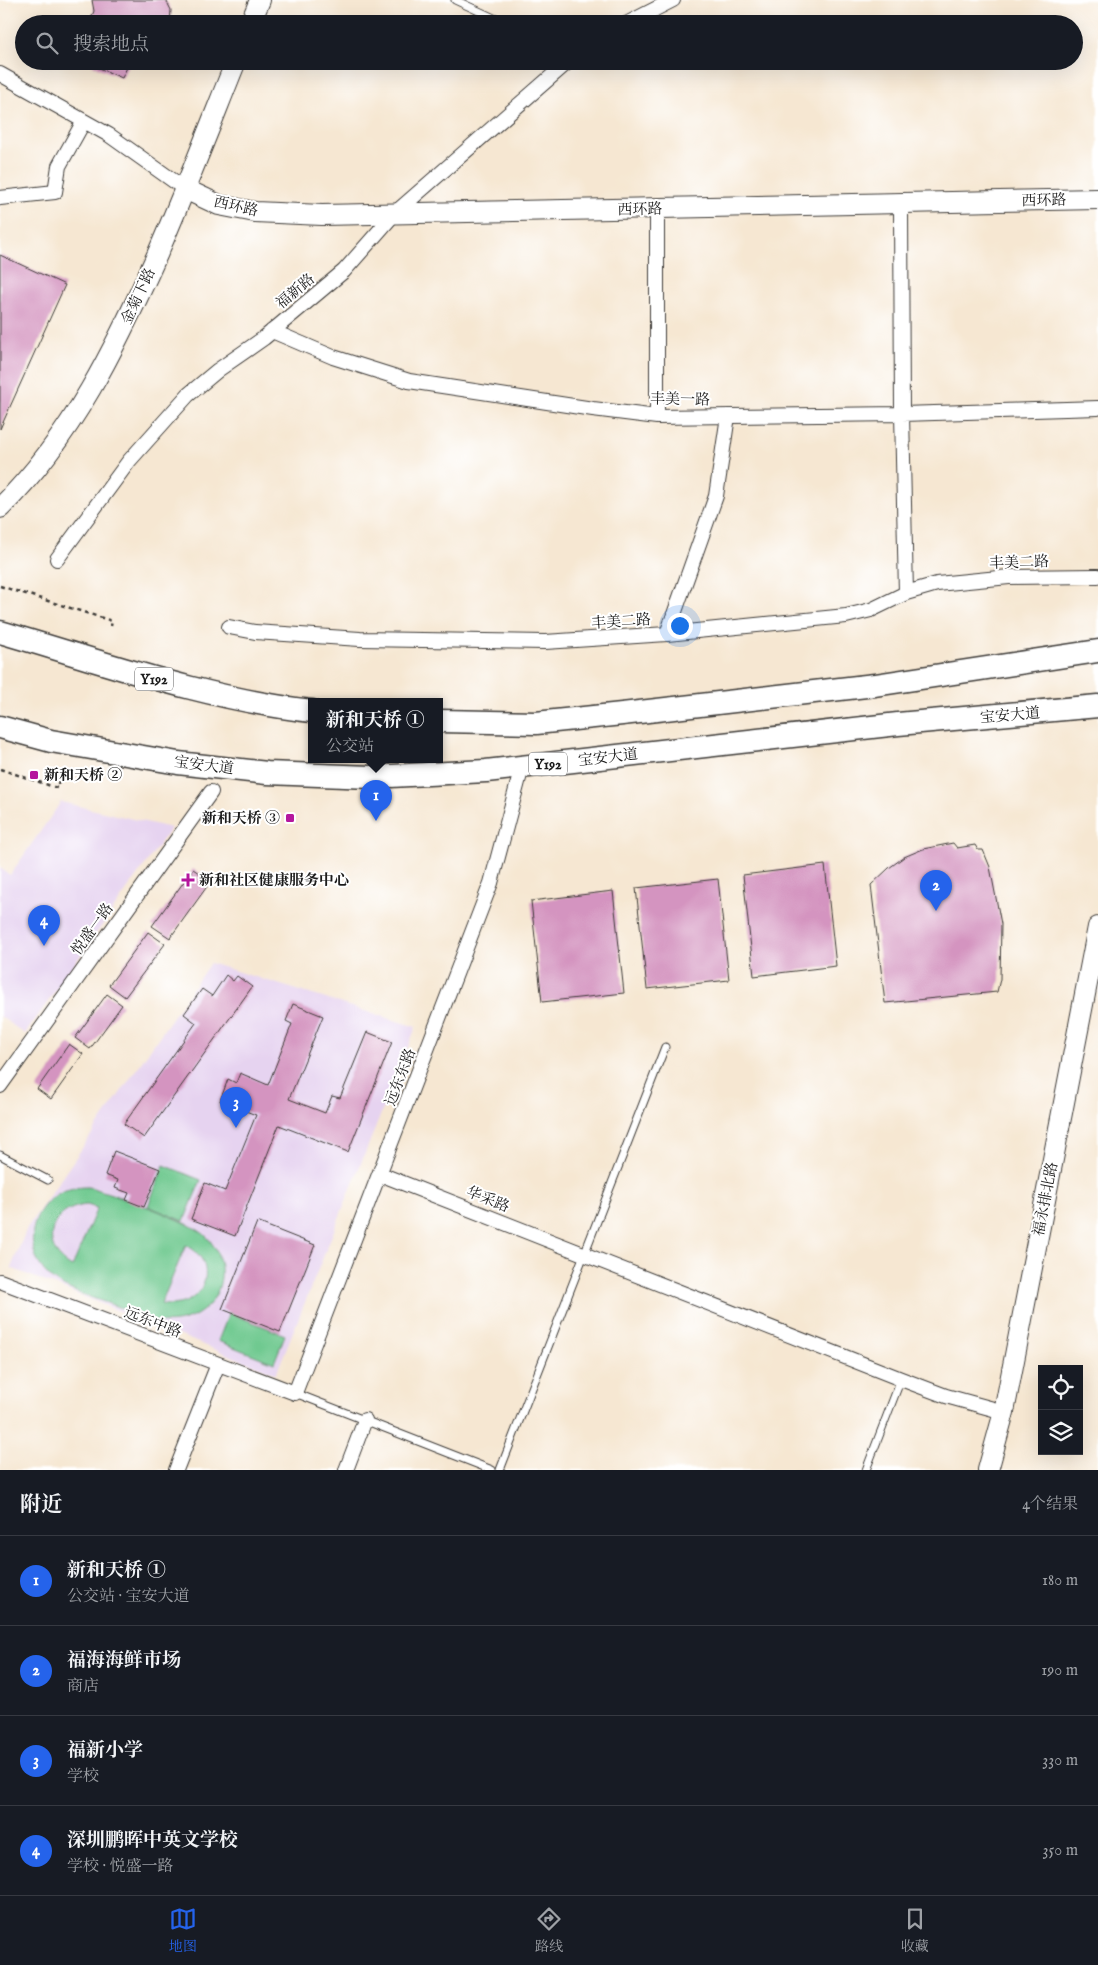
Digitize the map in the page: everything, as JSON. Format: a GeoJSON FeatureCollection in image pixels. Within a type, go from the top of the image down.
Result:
{"type":"FeatureCollection","features":[{"type":"Feature","properties":{"kind":"main road","name":"Y192"},"geometry":{"type":"LineString","coordinates":[[5,631],[168,683],[231,698],[308,710]]}},
{"type":"Feature","properties":{"kind":"main road"},"geometry":{"type":"LineString","coordinates":[[443,721],[536,722],[622,714],[875,685],[1098,651]]}},
{"type":"Feature","properties":{"kind":"main road","name":"宝安大道"},"geometry":{"type":"LineString","coordinates":[[0,727],[51,742],[178,763],[267,773],[371,777],[486,771],[898,724],[1098,706]]}},
{"type":"Feature","properties":{"kind":"street"},"geometry":{"type":"LineString","coordinates":[[254,15],[260,0]]}},
{"type":"Feature","properties":{"kind":"street"},"geometry":{"type":"LineString","coordinates":[[644,15],[673,0]]}},
{"type":"Feature","properties":{"kind":"street","name":"金菊下路"},"geometry":{"type":"LineString","coordinates":[[0,508],[34,472],[78,410],[130,316],[186,189],[232,70]]}},
{"type":"Feature","properties":{"kind":"street","name":"福新路"},"geometry":{"type":"LineString","coordinates":[[57,559],[129,462],[171,412],[218,370],[272,331],[344,271],[395,213],[559,70]]}},
{"type":"Feature","properties":{"kind":"street"},"geometry":{"type":"LineString","coordinates":[[0,74],[109,135],[186,189]]}},
{"type":"Feature","properties":{"kind":"street"},"geometry":{"type":"LineString","coordinates":[[0,198],[55,192],[59,166],[84,120]]}},
{"type":"Feature","properties":{"kind":"street","name":"西环路"},"geometry":{"type":"LineString","coordinates":[[186,189],[219,205],[255,212],[322,215],[1098,199]]}},
{"type":"Feature","properties":{"kind":"street"},"geometry":{"type":"LineString","coordinates":[[901,203],[902,414],[906,593]]}},
{"type":"Feature","properties":{"kind":"street"},"geometry":{"type":"LineString","coordinates":[[657,417],[658,208]]}},
{"type":"Feature","properties":{"kind":"street","name":"丰美一路"},"geometry":{"type":"LineString","coordinates":[[272,331],[333,358],[409,381],[657,417],[902,414],[1098,408]]}},
{"type":"Feature","properties":{"kind":"street"},"geometry":{"type":"LineString","coordinates":[[667,634],[716,496],[728,416]]}},
{"type":"Feature","properties":{"kind":"street","name":"丰美二路"},"geometry":{"type":"LineString","coordinates":[[229,626],[254,632],[370,640],[545,642],[667,634],[846,616],[871,610],[906,593],[937,584],[1010,578],[1098,576]]}},
{"type":"Feature","properties":{"kind":"street","name":"远东东路"},"geometry":{"type":"LineString","coordinates":[[295,1393],[491,883],[522,767]]}},
{"type":"Feature","properties":{"kind":"street","name":"悦盛一路"},"geometry":{"type":"LineString","coordinates":[[0,1086],[211,792]]}},
{"type":"Feature","properties":{"kind":"street","name":"福永排北路"},"geometry":{"type":"LineString","coordinates":[[988,1470],[1004,1412],[1098,927]]}},
{"type":"Feature","properties":{"kind":"street","name":"华采路"},"geometry":{"type":"LineString","coordinates":[[380,1174],[901,1379],[946,1396],[1004,1412]]}},
{"type":"Feature","properties":{"kind":"street","name":"远东中路"},"geometry":{"type":"LineString","coordinates":[[0,1281],[295,1393]]}},
{"type":"Feature","properties":{"kind":"street"},"geometry":{"type":"LineString","coordinates":[[176,1470],[218,1364]]}},
{"type":"Feature","properties":{"kind":"street"},"geometry":{"type":"LineString","coordinates":[[346,1470],[365,1420]]}},
{"type":"Feature","properties":{"kind":"lane"},"geometry":{"type":"LineString","coordinates":[[455,0],[488,15]]}},
{"type":"Feature","properties":{"kind":"lane"},"geometry":{"type":"LineString","coordinates":[[500,1470],[665,1047]]}},
{"type":"Feature","properties":{"kind":"lane"},"geometry":{"type":"LineString","coordinates":[[0,1155],[48,1180]]}},
{"type":"Feature","properties":{"kind":"lane"},"geometry":{"type":"LineString","coordinates":[[866,1470],[901,1379]]}},
{"type":"Feature","properties":{"kind":"lane"},"geometry":{"type":"LineString","coordinates":[[295,1393],[492,1470]]}},
{"type":"Feature","properties":{"kind":"path"},"geometry":{"type":"LineString","coordinates":[[0,586],[112,621],[111,626]]}},
{"type":"Feature","properties":{"kind":"path"},"geometry":{"type":"LineString","coordinates":[[0,769],[57,788],[60,777]]}},
{"type":"Feature","properties":{"kind":"shaded area"},"geometry":{"type":"Polygon","coordinates":[[[61,802],[171,828],[25,1034],[0,1016],[0,868],[10,875],[61,802]]]}},
{"type":"Feature","properties":{"kind":"shaded area"},"geometry":{"type":"Polygon","coordinates":[[[210,963],[416,1027],[276,1374],[11,1268],[27,1228],[210,963]]]}},
{"type":"Feature","properties":{"kind":"green space"},"geometry":{"type":"Polygon","coordinates":[[[164,1165],[201,1180],[184,1221],[148,1206],[164,1165]]]}},
{"type":"Feature","properties":{"kind":"green space"},"geometry":{"type":"Polygon","coordinates":[[[89,1187],[151,1208],[186,1223],[207,1237],[217,1253],[221,1269],[220,1285],[213,1299],[203,1311],[189,1319],[172,1323],[153,1321],[72,1290],[49,1276],[41,1267],[33,1245],[35,1222],[47,1203],[56,1195],[68,1189],[89,1187]],[[87,1205],[64,1213],[52,1230],[55,1250],[61,1259],[72,1267],[97,1208],[87,1205]],[[186,1245],[161,1304],[176,1305],[188,1301],[197,1294],[203,1285],[204,1263],[197,1253],[186,1245]]]}},
{"type":"Feature","properties":{"kind":"green space"},"geometry":{"type":"Polygon","coordinates":[[[229,1313],[285,1335],[274,1363],[218,1341],[229,1313]]]}},
{"type":"Feature","properties":{"kind":"building"},"geometry":{"type":"Polygon","coordinates":[[[92,0],[166,0],[171,10],[171,15],[92,15],[94,11],[92,0]]]}},
{"type":"Feature","properties":{"kind":"building"},"geometry":{"type":"Polygon","coordinates":[[[104,70],[126,70],[122,78],[104,70]]]}},
{"type":"Feature","properties":{"kind":"building"},"geometry":{"type":"Polygon","coordinates":[[[0,255],[65,285],[0,429],[0,255]]]}},
{"type":"Feature","properties":{"kind":"building"},"geometry":{"type":"Polygon","coordinates":[[[953,843],[957,848],[975,845],[978,850],[983,850],[990,867],[1001,924],[1000,979],[997,992],[885,1003],[871,885],[904,857],[923,849],[953,843]]]}},
{"type":"Feature","properties":{"kind":"building"},"geometry":{"type":"Polygon","coordinates":[[[825,865],[836,966],[754,976],[743,875],[825,865]]]}},
{"type":"Feature","properties":{"kind":"building"},"geometry":{"type":"Polygon","coordinates":[[[193,869],[211,881],[170,938],[152,926],[193,869]]]}},
{"type":"Feature","properties":{"kind":"building"},"geometry":{"type":"Polygon","coordinates":[[[718,879],[729,980],[647,989],[636,888],[718,879]]]}},
{"type":"Feature","properties":{"kind":"building"},"geometry":{"type":"Polygon","coordinates":[[[613,891],[624,993],[542,1002],[531,901],[613,891]]]}},
{"type":"Feature","properties":{"kind":"building"},"geometry":{"type":"Polygon","coordinates":[[[148,932],[165,944],[125,997],[109,985],[148,932]]]}},
{"type":"Feature","properties":{"kind":"building"},"geometry":{"type":"Polygon","coordinates":[[[226,975],[233,981],[237,976],[252,987],[144,1138],[124,1124],[196,1023],[184,1014],[202,989],[212,996],[226,975]]]}},
{"type":"Feature","properties":{"kind":"building"},"geometry":{"type":"Polygon","coordinates":[[[107,994],[122,1005],[90,1049],[75,1038],[107,994]]]}},
{"type":"Feature","properties":{"kind":"building"},"geometry":{"type":"Polygon","coordinates":[[[293,1004],[323,1016],[289,1099],[325,1113],[332,1096],[340,1098],[367,1032],[392,1042],[348,1152],[279,1125],[235,1236],[191,1219],[205,1183],[225,1191],[256,1115],[220,1101],[228,1079],[236,1083],[240,1073],[268,1085],[292,1024],[286,1021],[293,1004]]]}},
{"type":"Feature","properties":{"kind":"building"},"geometry":{"type":"Polygon","coordinates":[[[69,1044],[83,1054],[51,1099],[37,1089],[69,1044]]]}},
{"type":"Feature","properties":{"kind":"building"},"geometry":{"type":"Polygon","coordinates":[[[114,1151],[160,1169],[144,1207],[126,1200],[129,1193],[115,1188],[118,1180],[105,1175],[114,1151]]]}},
{"type":"Feature","properties":{"kind":"building"},"geometry":{"type":"Polygon","coordinates":[[[257,1222],[315,1245],[280,1332],[222,1309],[257,1222]]]}},
{"type":"Feature","properties":{"kind":"place","name":"新和天桥 ②"},"geometry":{"type":"Point","coordinates":[34,775]}},
{"type":"Feature","properties":{"kind":"place","name":"新和天桥 ③"},"geometry":{"type":"Point","coordinates":[290,818]}},
{"type":"Feature","properties":{"kind":"place","name":"新和天桥 ①"},"geometry":{"type":"Point","coordinates":[376,821]}},
{"type":"Feature","properties":{"kind":"place","name":"新和社区健康服务中心"},"geometry":{"type":"Point","coordinates":[188,880]}},
{"type":"Feature","properties":{"kind":"place","name":"福海海鲜市场"},"geometry":{"type":"Point","coordinates":[936,911]}},
{"type":"Feature","properties":{"kind":"place","name":"深圳鹏晖中英文学校"},"geometry":{"type":"Point","coordinates":[44,946]}},
{"type":"Feature","properties":{"kind":"place","name":"福新小学"},"geometry":{"type":"Point","coordinates":[236,1128]}}]}
